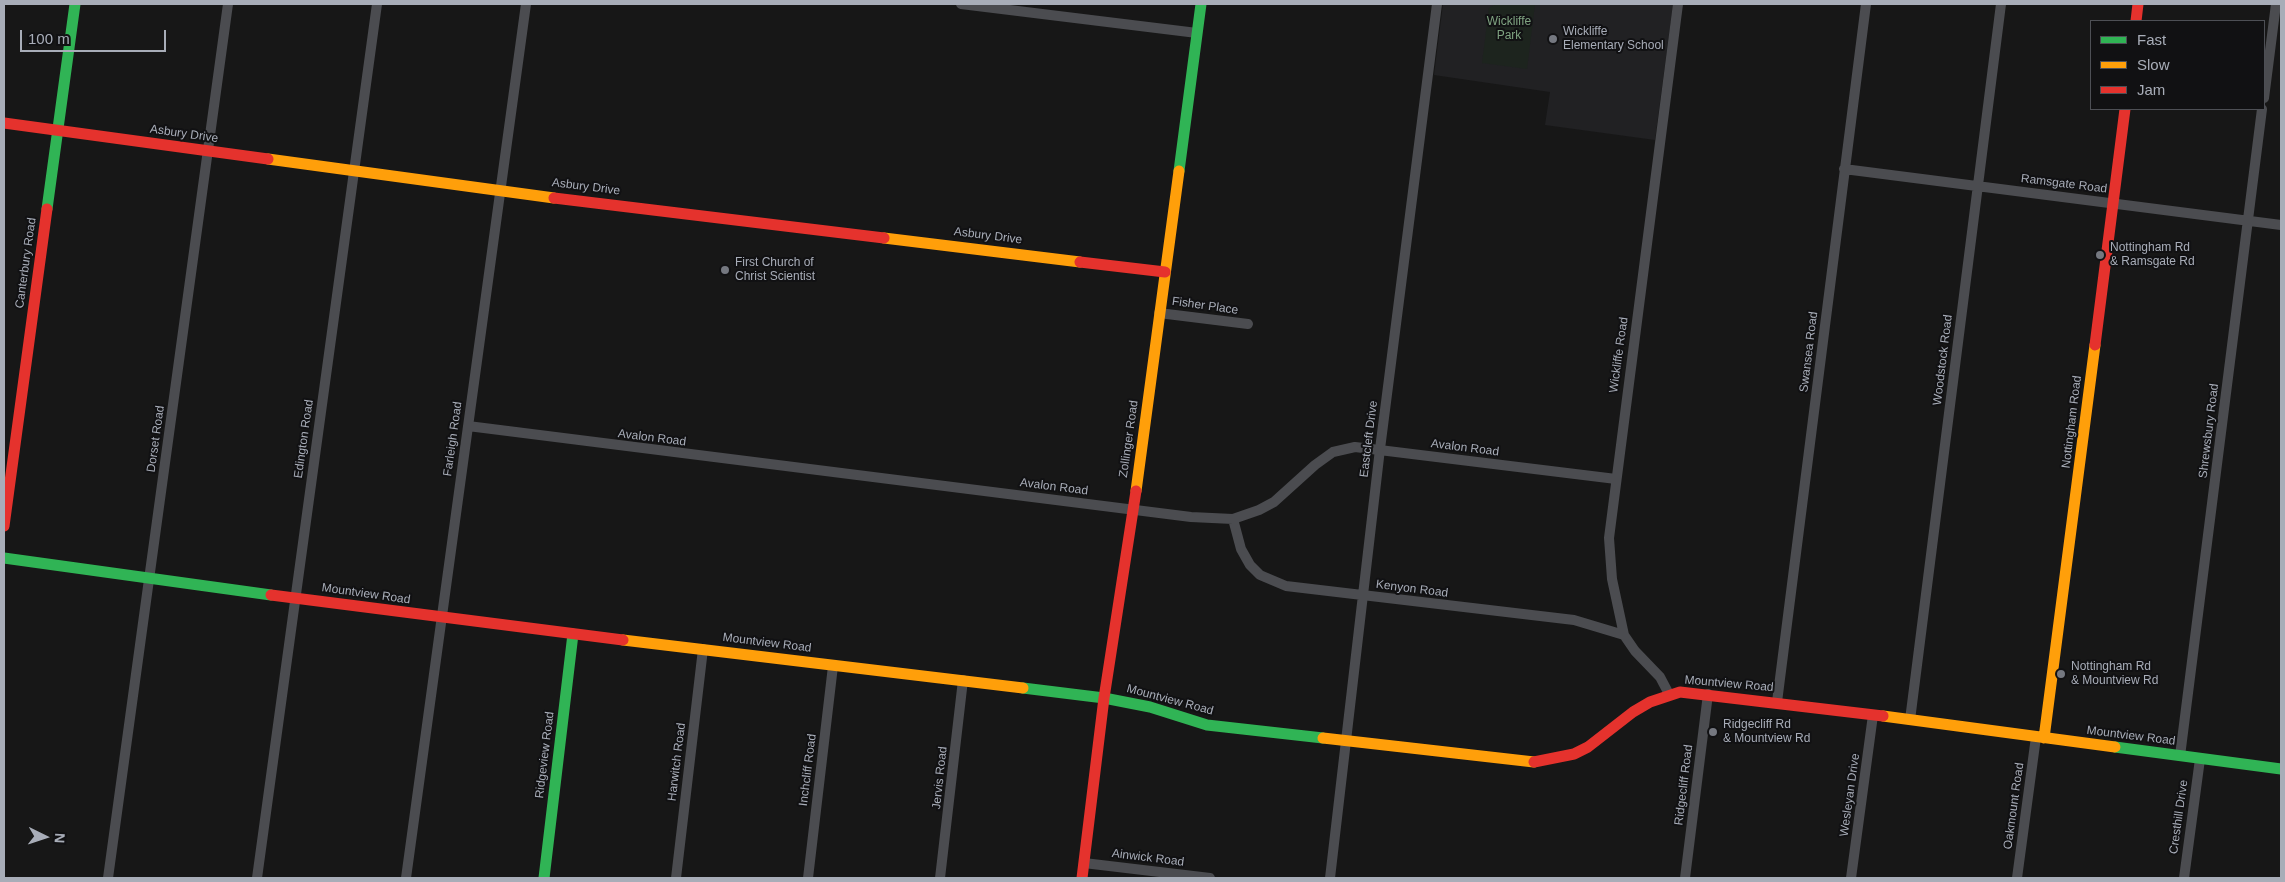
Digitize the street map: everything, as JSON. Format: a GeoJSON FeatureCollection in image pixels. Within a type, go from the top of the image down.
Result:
{"type":"FeatureCollection","features":[{"type":"Feature","properties":{"kind":"street","name":"Canterbury Road"},"geometry":{"type":"LineString","coordinates":[[4,526],[75,4]]}},
{"type":"Feature","properties":{"kind":"street","name":"Dorset Road"},"geometry":{"type":"LineString","coordinates":[[108,878],[228,4]]}},
{"type":"Feature","properties":{"kind":"street","name":"Edington Road"},"geometry":{"type":"LineString","coordinates":[[257,878],[377,4]]}},
{"type":"Feature","properties":{"kind":"street","name":"Farleigh Road"},"geometry":{"type":"LineString","coordinates":[[406,878],[526,4]]}},
{"type":"Feature","properties":{"kind":"street"},"geometry":{"type":"LineString","coordinates":[[961,4],[1197,33]]}},
{"type":"Feature","properties":{"kind":"street","name":"Zollinger Road"},"geometry":{"type":"LineString","coordinates":[[1082,878],[1104,698],[1133,509],[1201,4]]}},
{"type":"Feature","properties":{"kind":"street","name":"Eastcleft Drive"},"geometry":{"type":"LineString","coordinates":[[1330,878],[1380,449],[1437,4]]}},
{"type":"Feature","properties":{"kind":"street","name":"Wickliffe Road"},"geometry":{"type":"LineString","coordinates":[[1670,694],[1660,678],[1635,651],[1624,635],[1617,608],[1609,538],[1678,4]]}},
{"type":"Feature","properties":{"kind":"street","name":"Swansea Road"},"geometry":{"type":"LineString","coordinates":[[1777,702],[1866,4]]}},
{"type":"Feature","properties":{"kind":"street","name":"Woodstock Road"},"geometry":{"type":"LineString","coordinates":[[1910,720],[2001,4]]}},
{"type":"Feature","properties":{"kind":"street"},"geometry":{"type":"LineString","coordinates":[[2136,20],[2138,4]]}},
{"type":"Feature","properties":{"kind":"street"},"geometry":{"type":"LineString","coordinates":[[2265,90],[2276,4]]}},
{"type":"Feature","properties":{"kind":"street","name":"Nottingham Road"},"geometry":{"type":"LineString","coordinates":[[2040,738],[2125,110]]}},
{"type":"Feature","properties":{"kind":"street","name":"Shrewsbury Road"},"geometry":{"type":"LineString","coordinates":[[2180,756],[2262,110]]}},
{"type":"Feature","properties":{"kind":"street","name":"Asbury Drive"},"geometry":{"type":"LineString","coordinates":[[4,123],[500,190],[1165,272]]}},
{"type":"Feature","properties":{"kind":"street","name":"Ramsgate Road"},"geometry":{"type":"LineString","coordinates":[[1844,169],[2281,225]]}},
{"type":"Feature","properties":{"kind":"street","name":"Fisher Place"},"geometry":{"type":"LineString","coordinates":[[1159,313],[1248,324]]}},
{"type":"Feature","properties":{"kind":"street","name":"Avalon Road"},"geometry":{"type":"LineString","coordinates":[[468,426],[1191,517],[1233,519],[1259,510],[1274,502],[1315,465],[1333,452],[1355,447],[1616,479]]}},
{"type":"Feature","properties":{"kind":"street","name":"Kenyon Road"},"geometry":{"type":"LineString","coordinates":[[1233,519],[1241,549],[1250,565],[1260,575],[1286,586],[1574,620],[1624,635]]}},
{"type":"Feature","properties":{"kind":"street","name":"Mountview Road"},"geometry":{"type":"LineString","coordinates":[[4,558],[441,618],[1104,698],[1150,707],[1207,725],[1524,761],[1545,761],[1574,754],[1588,747],[1633,712],[1650,702],[1680,692],[1777,702],[2281,770]]}},
{"type":"Feature","properties":{"kind":"street","name":"Ridgeview Road"},"geometry":{"type":"LineString","coordinates":[[544,878],[573,634]]}},
{"type":"Feature","properties":{"kind":"street","name":"Harwitch Road"},"geometry":{"type":"LineString","coordinates":[[676,878],[703,649]]}},
{"type":"Feature","properties":{"kind":"street","name":"Inchcliff Road"},"geometry":{"type":"LineString","coordinates":[[808,878],[833,666]]}},
{"type":"Feature","properties":{"kind":"street","name":"Jervis Road"},"geometry":{"type":"LineString","coordinates":[[940,878],[963,680]]}},
{"type":"Feature","properties":{"kind":"street","name":"Ridgecliff Road"},"geometry":{"type":"LineString","coordinates":[[1685,878],[1708,694]]}},
{"type":"Feature","properties":{"kind":"street","name":"Wesleyan Drive"},"geometry":{"type":"LineString","coordinates":[[1851,878],[1873,715]]}},
{"type":"Feature","properties":{"kind":"street","name":"Oakmount Road"},"geometry":{"type":"LineString","coordinates":[[2017,878],[2040,738]]}},
{"type":"Feature","properties":{"kind":"street","name":"Cresthill Drive"},"geometry":{"type":"LineString","coordinates":[[2184,878],[2200,759]]}},
{"type":"Feature","properties":{"kind":"street","name":"Ainwick Road"},"geometry":{"type":"LineString","coordinates":[[1084,864],[1210,878]]}},
{"type":"Feature","properties":{"kind":"shaded area","name":"Wickliffe Elementary School"},"geometry":{"type":"Polygon","coordinates":[[[1443,4],[1673,4],[1655,140],[1545,125],[1550,92],[1434,75],[1443,4]]]}},
{"type":"Feature","properties":{"kind":"green space","name":"Wickliffe Park"},"geometry":{"type":"Polygon","coordinates":[[[1496,4],[1535,4],[1527,69],[1482,63],[1489,8],[1496,4]]]}},
{"type":"Feature","properties":{"kind":"traffic: fast"},"geometry":{"type":"LineString","coordinates":[[47,209],[75,4]]}},
{"type":"Feature","properties":{"kind":"traffic: fast"},"geometry":{"type":"LineString","coordinates":[[1179,171],[1201,4]]}},
{"type":"Feature","properties":{"kind":"traffic: fast"},"geometry":{"type":"LineString","coordinates":[[4,558],[271,595]]}},
{"type":"Feature","properties":{"kind":"traffic: fast"},"geometry":{"type":"LineString","coordinates":[[544,878],[573,634]]}},
{"type":"Feature","properties":{"kind":"traffic: fast"},"geometry":{"type":"LineString","coordinates":[[1023,688],[1104,698],[1150,707],[1207,725],[1323,738]]}},
{"type":"Feature","properties":{"kind":"traffic: fast"},"geometry":{"type":"LineString","coordinates":[[2115,747],[2281,769]]}},
{"type":"Feature","properties":{"kind":"traffic: slow"},"geometry":{"type":"LineString","coordinates":[[268,159],[554,198]]}},
{"type":"Feature","properties":{"kind":"traffic: slow"},"geometry":{"type":"LineString","coordinates":[[1136,491],[1179,171]]}},
{"type":"Feature","properties":{"kind":"traffic: slow"},"geometry":{"type":"LineString","coordinates":[[884,238],[1080,262]]}},
{"type":"Feature","properties":{"kind":"traffic: slow"},"geometry":{"type":"LineString","coordinates":[[2044,738],[2095,345]]}},
{"type":"Feature","properties":{"kind":"traffic: slow"},"geometry":{"type":"LineString","coordinates":[[623,640],[1023,688]]}},
{"type":"Feature","properties":{"kind":"traffic: slow"},"geometry":{"type":"LineString","coordinates":[[1883,716],[2115,747]]}},
{"type":"Feature","properties":{"kind":"traffic: slow"},"geometry":{"type":"LineString","coordinates":[[1323,738],[1534,762]]}},
{"type":"Feature","properties":{"kind":"traffic: jam"},"geometry":{"type":"LineString","coordinates":[[2136,20],[2138,4]]}},
{"type":"Feature","properties":{"kind":"traffic: jam"},"geometry":{"type":"LineString","coordinates":[[2095,345],[2125,110]]}},
{"type":"Feature","properties":{"kind":"traffic: jam"},"geometry":{"type":"LineString","coordinates":[[4,123],[268,159]]}},
{"type":"Feature","properties":{"kind":"traffic: jam"},"geometry":{"type":"LineString","coordinates":[[554,198],[884,238]]}},
{"type":"Feature","properties":{"kind":"traffic: jam"},"geometry":{"type":"LineString","coordinates":[[4,526],[47,209]]}},
{"type":"Feature","properties":{"kind":"traffic: jam"},"geometry":{"type":"LineString","coordinates":[[1080,262],[1165,272]]}},
{"type":"Feature","properties":{"kind":"traffic: jam"},"geometry":{"type":"LineString","coordinates":[[1082,878],[1104,698],[1136,491]]}},
{"type":"Feature","properties":{"kind":"traffic: jam"},"geometry":{"type":"LineString","coordinates":[[271,595],[623,640]]}},
{"type":"Feature","properties":{"kind":"traffic: jam"},"geometry":{"type":"LineString","coordinates":[[1534,762],[1574,754],[1588,747],[1633,712],[1650,702],[1680,692],[1883,716]]}},
{"type":"Feature","properties":{"kind":"place","name":"Wickliffe Elementary School"},"geometry":{"type":"Point","coordinates":[1553,39]}},
{"type":"Feature","properties":{"kind":"place","name":"Nottingham Rd & Ramsgate Rd"},"geometry":{"type":"Point","coordinates":[2100,255]}},
{"type":"Feature","properties":{"kind":"place","name":"First Church of Christ Scientist"},"geometry":{"type":"Point","coordinates":[725,270]}},
{"type":"Feature","properties":{"kind":"place","name":"Nottingham Rd & Mountview Rd"},"geometry":{"type":"Point","coordinates":[2061,674]}},
{"type":"Feature","properties":{"kind":"place","name":"Ridgecliff Rd & Mountview Rd"},"geometry":{"type":"Point","coordinates":[1713,732]}}]}
